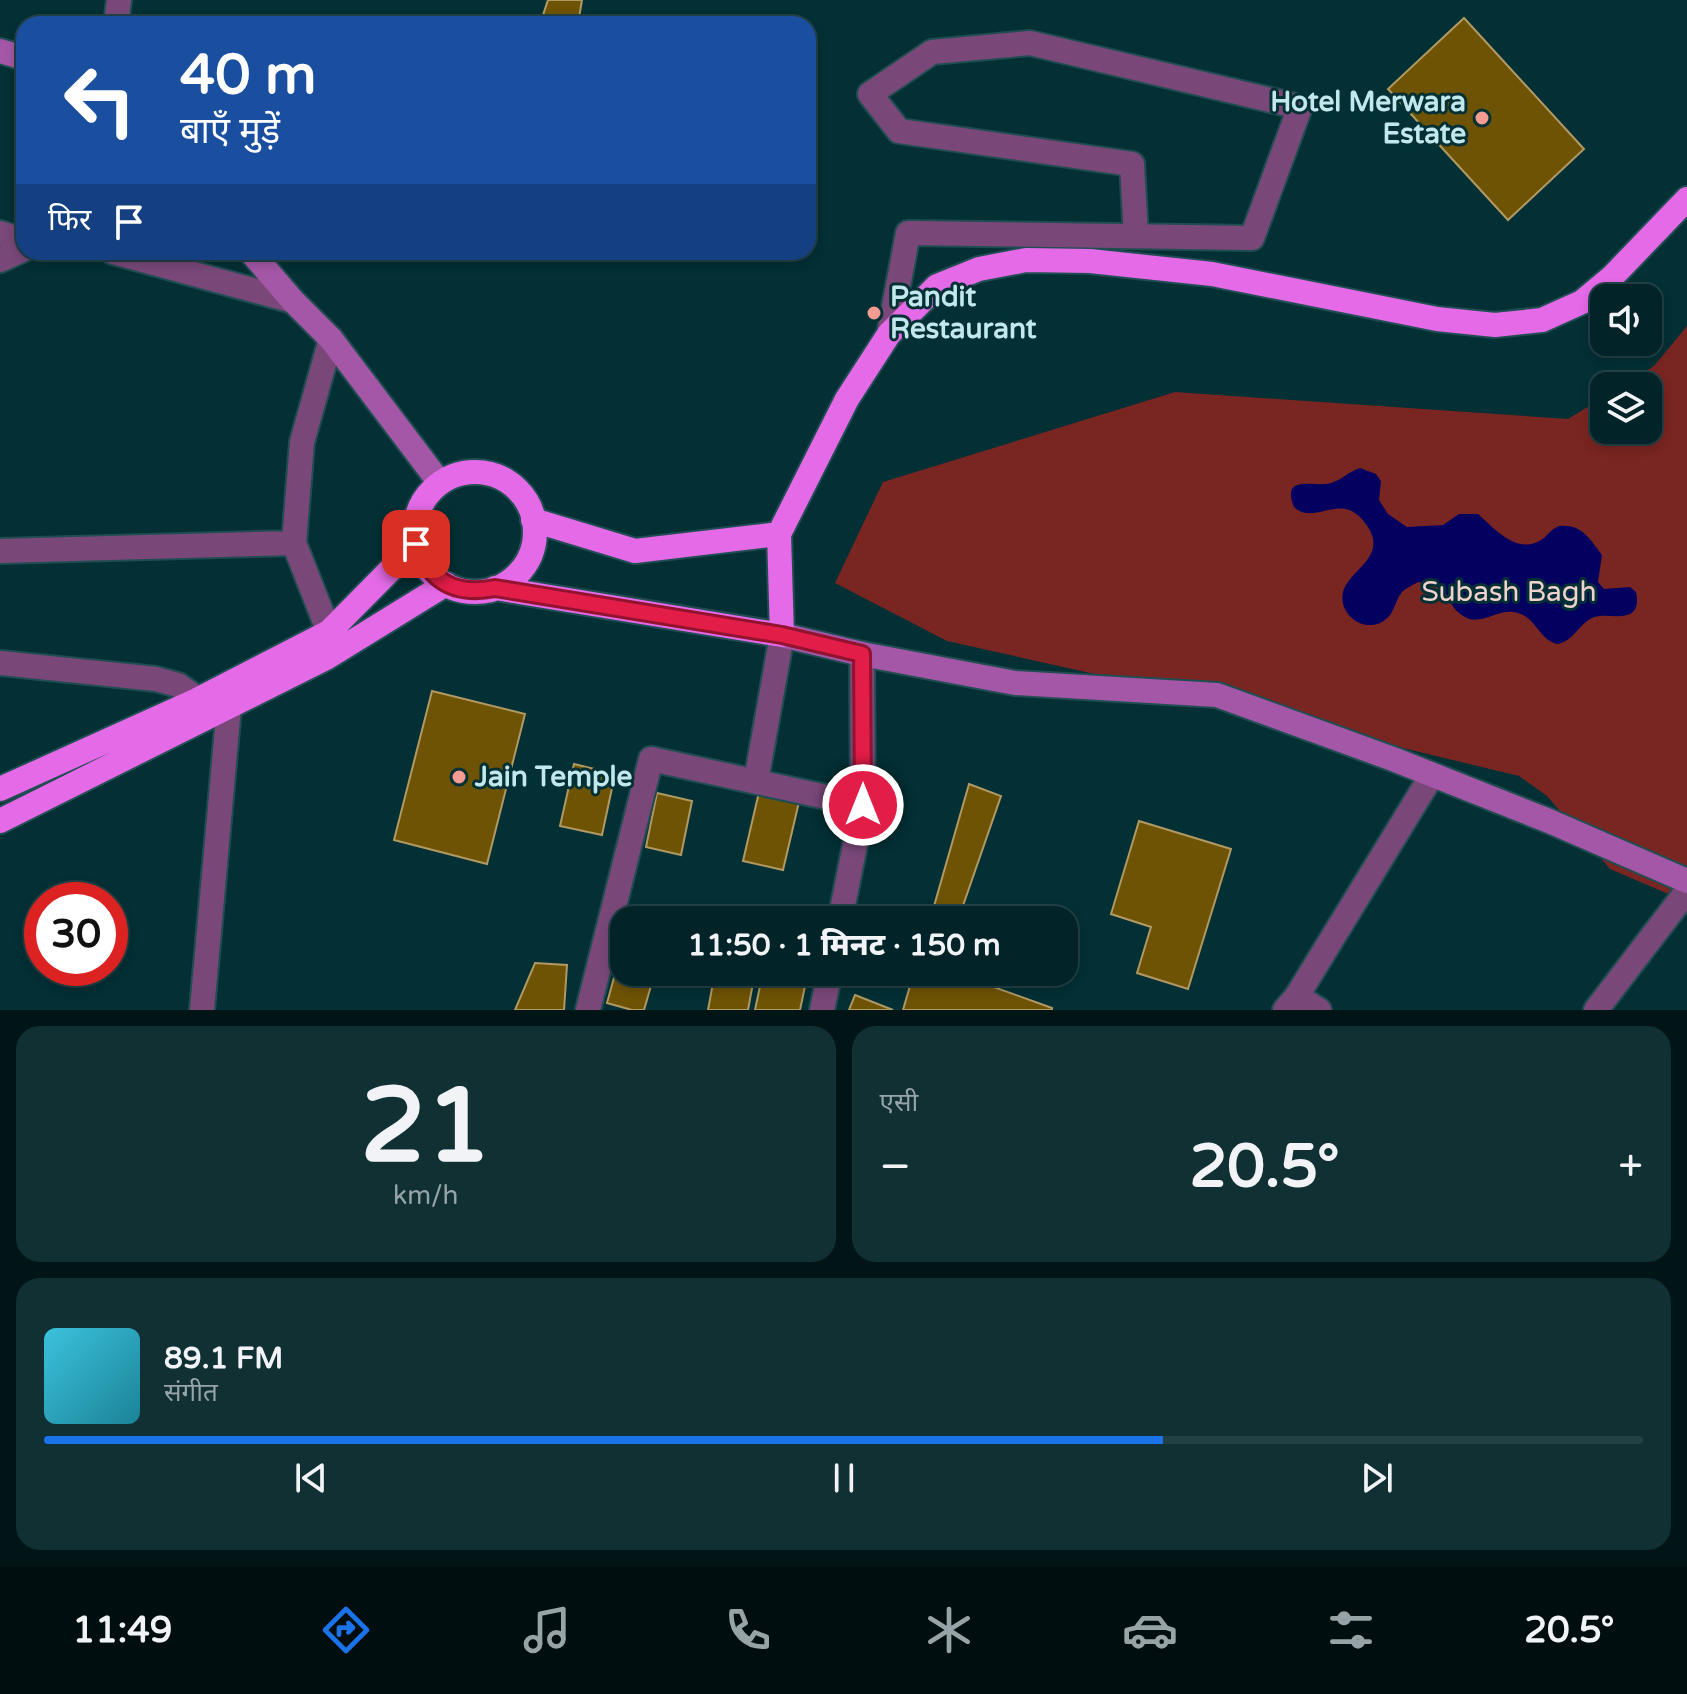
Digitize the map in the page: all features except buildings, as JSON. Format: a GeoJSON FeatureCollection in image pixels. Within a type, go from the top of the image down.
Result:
{"type":"FeatureCollection","features":[{"type":"Feature","properties":{"kind":"highway"},"geometry":{"type":"LineString","coordinates":[[495,588],[782,635],[779,534],[847,399],[889,334],[937,286],[979,269],[1026,260],[1090,261],[1212,274],[1437,319],[1495,325],[1542,320],[1582,302],[1612,277],[1687,199]]}},
{"type":"Feature","properties":{"kind":"highway"},"geometry":{"type":"LineString","coordinates":[[489,473],[504,479],[523,497],[533,520],[534,537],[527,561],[510,580],[495,588],[462,590],[446,584],[427,566],[416,544],[416,526],[419,510],[440,483],[455,475],[489,473]]}},
{"type":"Feature","properties":{"kind":"highway"},"geometry":{"type":"LineString","coordinates":[[533,520],[635,551],[779,534]]}},
{"type":"Feature","properties":{"kind":"highway"},"geometry":{"type":"LineString","coordinates":[[0,821],[229,707],[333,642],[416,544]]}},
{"type":"Feature","properties":{"kind":"highway"},"geometry":{"type":"LineString","coordinates":[[0,803],[446,584]]}},
{"type":"Feature","properties":{"kind":"highway"},"geometry":{"type":"LineString","coordinates":[[0,789],[333,642]]}},
{"type":"Feature","properties":{"kind":"street"},"geometry":{"type":"LineString","coordinates":[[889,334],[908,233],[1252,238],[1300,107],[1030,43],[932,52],[870,94],[899,131],[1132,164],[1136,236]]}},
{"type":"Feature","properties":{"kind":"street"},"geometry":{"type":"LineString","coordinates":[[142,260],[293,301]]}},
{"type":"Feature","properties":{"kind":"street"},"geometry":{"type":"LineString","coordinates":[[258,260],[331,339],[440,483]]}},
{"type":"Feature","properties":{"kind":"street"},"geometry":{"type":"LineString","coordinates":[[331,339],[302,442],[294,543],[333,642]]}},
{"type":"Feature","properties":{"kind":"street"},"geometry":{"type":"LineString","coordinates":[[0,551],[294,543]]}},
{"type":"Feature","properties":{"kind":"street"},"geometry":{"type":"LineString","coordinates":[[756,781],[782,635],[862,654],[1015,683],[1217,695],[1549,821],[1687,881]]}},
{"type":"Feature","properties":{"kind":"street"},"geometry":{"type":"LineString","coordinates":[[843,906],[863,805],[862,654]]}},
{"type":"Feature","properties":{"kind":"street"},"geometry":{"type":"LineString","coordinates":[[0,663],[156,679],[178,685],[198,699]]}},
{"type":"Feature","properties":{"kind":"street"},"geometry":{"type":"LineString","coordinates":[[202,1010],[229,707]]}},
{"type":"Feature","properties":{"kind":"street"},"geometry":{"type":"LineString","coordinates":[[588,1010],[651,759],[863,805]]}},
{"type":"Feature","properties":{"kind":"street"},"geometry":{"type":"LineString","coordinates":[[1319,1010],[1291,1003],[1432,775]]}},
{"type":"Feature","properties":{"kind":"street"},"geometry":{"type":"LineString","coordinates":[[1596,1010],[1687,891]]}},
{"type":"Feature","properties":{"kind":"street"},"geometry":{"type":"LineString","coordinates":[[822,1010],[827,986]]}},
{"type":"Feature","properties":{"kind":"green space","name":"Subash Bagh"},"geometry":{"type":"Polygon","coordinates":[[[1687,326],[1687,902],[1610,869],[1547,796],[1519,776],[947,641],[835,583],[883,482],[1175,392],[1568,419],[1590,406],[1590,444],[1662,444],[1662,372],[1644,372],[1654,366],[1687,326]]]}},
{"type":"Feature","properties":{"kind":"shaded area"},"geometry":{"type":"Polygon","coordinates":[[[1360,468],[1376,474],[1381,481],[1379,500],[1388,514],[1407,527],[1443,525],[1459,514],[1478,514],[1500,534],[1526,545],[1544,538],[1559,526],[1574,527],[1589,538],[1602,555],[1598,582],[1604,589],[1630,587],[1636,592],[1636,607],[1626,615],[1592,618],[1563,643],[1557,644],[1520,614],[1507,612],[1476,620],[1465,617],[1453,606],[1445,592],[1418,582],[1402,592],[1392,612],[1382,622],[1374,625],[1360,623],[1344,607],[1343,592],[1371,553],[1372,534],[1356,514],[1347,509],[1302,512],[1294,507],[1291,496],[1296,486],[1331,483],[1360,468]]]}},
{"type":"Feature","properties":{"kind":"place","name":"Hotel Merwara Estate"},"geometry":{"type":"Point","coordinates":[1482,118]}},
{"type":"Feature","properties":{"kind":"place","name":"Pandit Restaurant"},"geometry":{"type":"Point","coordinates":[874,313]}},
{"type":"Feature","properties":{"kind":"place","name":"Jain Temple"},"geometry":{"type":"Point","coordinates":[459,777]}},
{"type":"Feature","properties":{"kind":"route"},"geometry":{"type":"LineString","coordinates":[[416,544],[432,573],[446,584],[462,590],[495,588],[782,635],[862,654],[863,805]]}}]}
